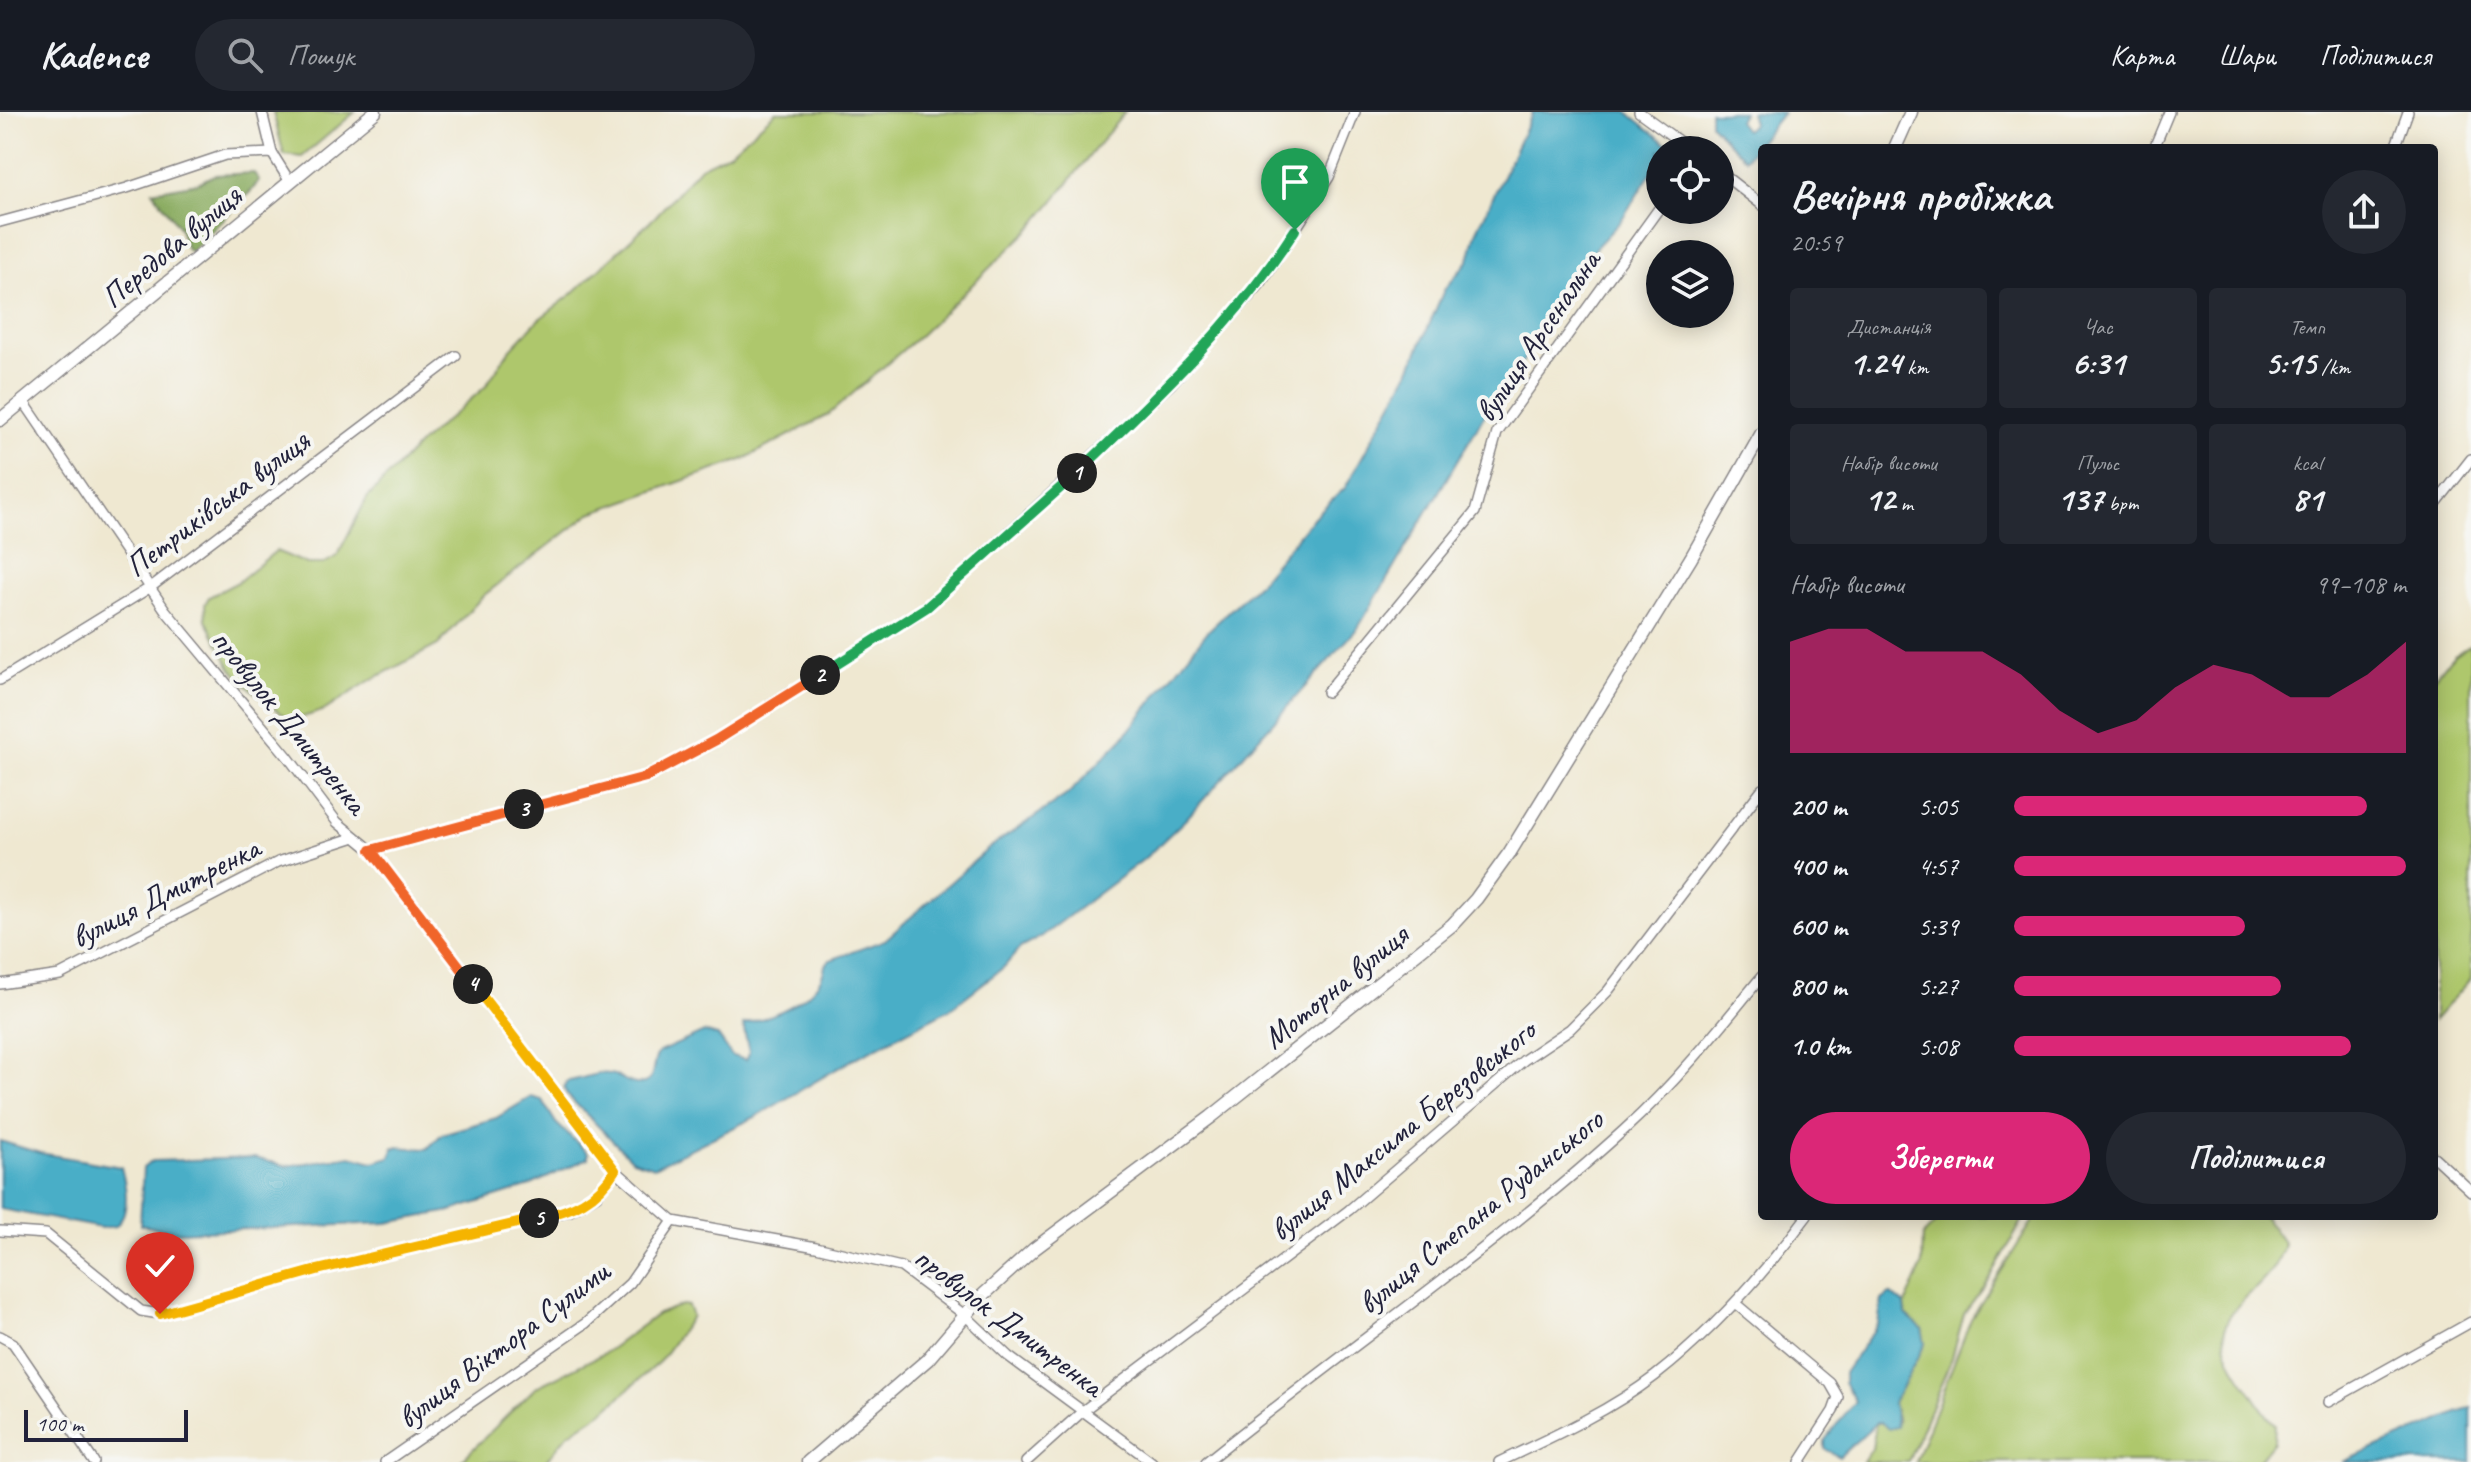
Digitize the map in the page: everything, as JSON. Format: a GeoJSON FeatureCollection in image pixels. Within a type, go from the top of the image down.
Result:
{"type":"FeatureCollection","features":[{"type":"Feature","properties":{"kind":"street"},"geometry":{"type":"LineString","coordinates":[[262,112],[272,153],[290,182]]}},
{"type":"Feature","properties":{"kind":"street","name":"Передова вулиця"},"geometry":{"type":"LineString","coordinates":[[0,420],[375,112]]}},
{"type":"Feature","properties":{"kind":"street"},"geometry":{"type":"LineString","coordinates":[[371,850],[646,777],[716,740],[927,607],[1171,384],[1261,283],[1329,177],[1355,112]]}},
{"type":"Feature","properties":{"kind":"street"},"geometry":{"type":"LineString","coordinates":[[1639,112],[1672,136]]}},
{"type":"Feature","properties":{"kind":"street"},"geometry":{"type":"LineString","coordinates":[[1897,144],[1911,112]]}},
{"type":"Feature","properties":{"kind":"street"},"geometry":{"type":"LineString","coordinates":[[2156,144],[2169,112]]}},
{"type":"Feature","properties":{"kind":"street"},"geometry":{"type":"LineString","coordinates":[[2396,144],[2408,112]]}},
{"type":"Feature","properties":{"kind":"street"},"geometry":{"type":"LineString","coordinates":[[0,222],[127,188],[225,155],[272,153]]}},
{"type":"Feature","properties":{"kind":"street"},"geometry":{"type":"LineString","coordinates":[[1734,183],[1758,202]]}},
{"type":"Feature","properties":{"kind":"street","name":"вулиця Арсенальна"},"geometry":{"type":"LineString","coordinates":[[1327,692],[1475,512],[1497,433],[1648,224]]}},
{"type":"Feature","properties":{"kind":"street","name":"Петриківська вулиця"},"geometry":{"type":"LineString","coordinates":[[0,680],[151,587],[456,356]]}},
{"type":"Feature","properties":{"kind":"street","name":"провулок Дмитренка"},"geometry":{"type":"LineString","coordinates":[[24,402],[166,611],[352,838],[371,850],[615,1170],[673,1221],[901,1267],[966,1316],[1008,1356],[1152,1462]]}},
{"type":"Feature","properties":{"kind":"street","name":"Моторна вулиця"},"geometry":{"type":"LineString","coordinates":[[808,1462],[927,1360],[1001,1277],[1034,1249],[1356,1004],[1452,925],[1476,899],[1510,852],[1691,558],[1758,440]]}},
{"type":"Feature","properties":{"kind":"street"},"geometry":{"type":"LineString","coordinates":[[2438,501],[2471,459]]}},
{"type":"Feature","properties":{"kind":"street","name":"вулиця Максима Березовського"},"geometry":{"type":"LineString","coordinates":[[1026,1462],[1084,1410],[1349,1210],[1524,1060],[1570,1029],[1608,991],[1758,794]]}},
{"type":"Feature","properties":{"kind":"street","name":"вулиця Дмитренка"},"geometry":{"type":"LineString","coordinates":[[0,984],[60,975],[278,862],[352,838]]}},
{"type":"Feature","properties":{"kind":"street","name":"вулиця Степана Руданського"},"geometry":{"type":"LineString","coordinates":[[1206,1462],[1315,1374],[1499,1235],[1625,1129],[1670,1084],[1758,981]]}},
{"type":"Feature","properties":{"kind":"street"},"geometry":{"type":"LineString","coordinates":[[2438,1160],[2470,1187]]}},
{"type":"Feature","properties":{"kind":"street"},"geometry":{"type":"LineString","coordinates":[[0,1231],[46,1234],[141,1311],[160,1314],[317,1270],[570,1211],[597,1195],[615,1170]]}},
{"type":"Feature","properties":{"kind":"street"},"geometry":{"type":"LineString","coordinates":[[1499,1462],[1572,1427],[1652,1378],[1736,1304],[1804,1220]]}},
{"type":"Feature","properties":{"kind":"street","name":"вулиця Віктора Сулими"},"geometry":{"type":"LineString","coordinates":[[385,1462],[586,1323],[630,1283],[673,1221]]}},
{"type":"Feature","properties":{"kind":"street"},"geometry":{"type":"LineString","coordinates":[[1736,1304],[1830,1383],[1838,1397],[1833,1411],[1800,1462]]}},
{"type":"Feature","properties":{"kind":"street"},"geometry":{"type":"LineString","coordinates":[[2328,1402],[2471,1322]]}},
{"type":"Feature","properties":{"kind":"street"},"geometry":{"type":"LineString","coordinates":[[0,1336],[13,1343],[94,1462]]}},
{"type":"Feature","properties":{"kind":"green space"},"geometry":{"type":"Polygon","coordinates":[[[273,112],[355,112],[302,157],[284,155],[273,112]]]}},
{"type":"Feature","properties":{"kind":"green space"},"geometry":{"type":"Polygon","coordinates":[[[776,112],[1125,112],[1034,225],[919,336],[828,415],[742,460],[591,513],[483,596],[438,645],[369,681],[325,710],[291,721],[247,686],[231,668],[206,620],[205,604],[209,597],[238,582],[276,551],[307,564],[323,564],[337,556],[367,498],[418,445],[485,387],[509,351],[538,320],[572,294],[655,217],[700,167],[729,153],[776,112]]]}},
{"type":"Feature","properties":{"kind":"green space"},"geometry":{"type":"Polygon","coordinates":[[[254,173],[259,180],[253,189],[192,251],[187,250],[180,229],[153,191],[198,183],[214,175],[254,173]]]}},
{"type":"Feature","properties":{"kind":"green space"},"geometry":{"type":"Polygon","coordinates":[[[2471,645],[2471,978],[2438,1015],[2438,673],[2455,654],[2471,645]]]}},
{"type":"Feature","properties":{"kind":"green space"},"geometry":{"type":"Polygon","coordinates":[[[1942,1220],[2023,1220],[1989,1281],[1964,1314],[1952,1358],[1908,1462],[1863,1462],[1872,1449],[1876,1423],[1898,1422],[1893,1403],[1925,1344],[1922,1329],[1906,1315],[1905,1305],[1922,1266],[1923,1236],[1942,1220]]]}},
{"type":"Feature","properties":{"kind":"green space"},"geometry":{"type":"Polygon","coordinates":[[[2033,1220],[2267,1220],[2284,1244],[2263,1281],[2236,1307],[2227,1321],[2224,1337],[2230,1358],[2275,1424],[2274,1442],[2257,1462],[1915,1462],[1971,1319],[2033,1220]]]}},
{"type":"Feature","properties":{"kind":"green space"},"geometry":{"type":"Polygon","coordinates":[[[682,1305],[688,1306],[692,1316],[660,1361],[605,1410],[568,1434],[545,1462],[460,1462],[536,1387],[605,1353],[658,1314],[682,1305]]]}},
{"type":"Feature","properties":{"kind":"water"},"geometry":{"type":"Polygon","coordinates":[[[1533,112],[1627,112],[1657,136],[1646,136],[1646,181],[1620,222],[1595,248],[1557,313],[1484,416],[1358,628],[1186,819],[1144,859],[1041,937],[1020,948],[1004,967],[950,1009],[852,1060],[755,1117],[654,1167],[632,1160],[567,1095],[564,1088],[567,1081],[605,1073],[634,1084],[643,1083],[650,1078],[659,1052],[704,1032],[718,1036],[732,1056],[746,1060],[749,1053],[743,1025],[768,1017],[805,997],[822,977],[830,960],[885,940],[989,848],[1068,794],[1122,739],[1208,631],[1256,586],[1314,517],[1345,488],[1409,372],[1444,290],[1469,260],[1476,233],[1533,112]]]}},
{"type":"Feature","properties":{"kind":"water"},"geometry":{"type":"Polygon","coordinates":[[[1710,112],[1743,112],[1738,121],[1745,130],[1753,124],[1750,112],[1783,113],[1745,159],[1734,148],[1734,136],[1723,136],[1710,123],[1710,112]]]}},
{"type":"Feature","properties":{"kind":"water"},"geometry":{"type":"Polygon","coordinates":[[[531,1097],[542,1100],[556,1123],[588,1153],[588,1158],[527,1187],[451,1211],[387,1223],[177,1232],[140,1225],[143,1168],[152,1161],[255,1158],[287,1166],[351,1156],[373,1162],[390,1157],[394,1147],[427,1149],[442,1134],[496,1118],[531,1097]]]}},
{"type":"Feature","properties":{"kind":"water"},"geometry":{"type":"Polygon","coordinates":[[[0,1141],[40,1153],[121,1167],[126,1198],[121,1220],[116,1226],[101,1228],[0,1209],[0,1141]]]}},
{"type":"Feature","properties":{"kind":"water"},"geometry":{"type":"Polygon","coordinates":[[[1890,1294],[1905,1305],[1906,1315],[1922,1329],[1925,1344],[1893,1403],[1897,1427],[1888,1429],[1882,1423],[1876,1423],[1839,1457],[1825,1449],[1825,1440],[1855,1401],[1844,1383],[1844,1373],[1878,1324],[1882,1300],[1890,1294]]]}},
{"type":"Feature","properties":{"kind":"water"},"geometry":{"type":"Polygon","coordinates":[[[2471,1407],[2471,1462],[2343,1462],[2471,1407]]]}},
{"type":"Feature","properties":{"kind":"route"},"geometry":{"type":"LineString","coordinates":[[160,1314],[317,1270],[570,1211],[597,1195],[615,1170],[371,850],[646,777],[716,740],[927,607],[1035,512],[1171,384],[1261,283],[1295,230]]}}]}
